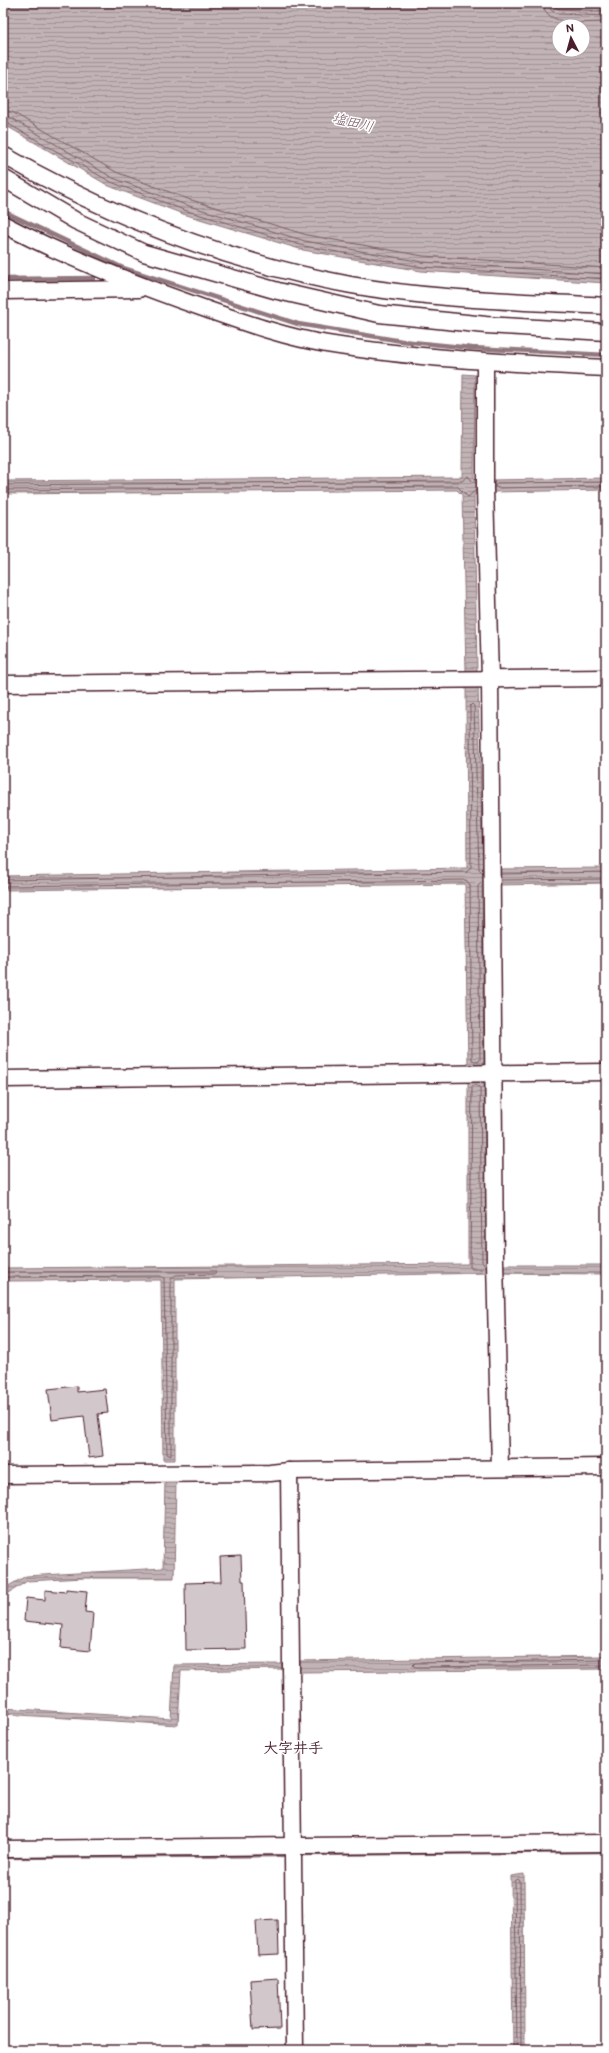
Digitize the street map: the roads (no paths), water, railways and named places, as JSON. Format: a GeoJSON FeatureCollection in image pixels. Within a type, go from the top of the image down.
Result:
{"type":"FeatureCollection","features":[{"type":"Feature","properties":{"kind":"street"},"geometry":{"type":"LineString","coordinates":[[3,155],[75,194],[121,215],[176,236],[286,271],[352,285],[423,295],[606,306]]}},
{"type":"Feature","properties":{"kind":"street"},"geometry":{"type":"LineString","coordinates":[[3,178],[76,221],[144,253],[278,291],[379,314],[486,325],[606,332]]}},
{"type":"Feature","properties":{"kind":"street"},"geometry":{"type":"LineString","coordinates":[[3,224],[50,248],[116,277],[148,289],[272,331],[326,344],[485,362],[606,368]]}},
{"type":"Feature","properties":{"kind":"street"},"geometry":{"type":"LineString","coordinates":[[3,291],[148,289]]}},
{"type":"Feature","properties":{"kind":"street"},"geometry":{"type":"LineString","coordinates":[[485,362],[485,486],[477,679],[492,876],[482,1073],[496,1269],[500,1468]]}},
{"type":"Feature","properties":{"kind":"street"},"geometry":{"type":"LineString","coordinates":[[3,684],[606,678]]}},
{"type":"Feature","properties":{"kind":"street"},"geometry":{"type":"LineString","coordinates":[[3,1079],[606,1072]]}},
{"type":"Feature","properties":{"kind":"street"},"geometry":{"type":"LineString","coordinates":[[3,1475],[270,1473],[289,1471],[606,1467]]}},
{"type":"Feature","properties":{"kind":"street"},"geometry":{"type":"LineString","coordinates":[[289,1471],[295,2050]]}},
{"type":"Feature","properties":{"kind":"street"},"geometry":{"type":"LineString","coordinates":[[3,1849],[606,1843]]}},
{"type":"Feature","properties":{"kind":"water","name":"塩田川"},"geometry":{"type":"Polygon","coordinates":[[[3,3],[544,3],[568,6],[606,7],[606,283],[421,271],[303,250],[183,214],[109,186],[3,124],[3,3]]]}},
{"type":"Feature","properties":{"kind":"water"},"geometry":{"type":"Polygon","coordinates":[[[463,374],[475,375],[474,478],[481,480],[481,492],[474,495],[477,671],[466,671],[462,495],[457,490],[3,494],[3,481],[462,477],[463,374]]]}},
{"type":"Feature","properties":{"kind":"water"},"geometry":{"type":"Polygon","coordinates":[[[606,478],[606,490],[491,492],[491,480],[606,478]]]}},
{"type":"Feature","properties":{"kind":"water"},"geometry":{"type":"Polygon","coordinates":[[[466,685],[478,686],[483,869],[488,870],[488,885],[482,885],[484,1066],[468,1065],[465,884],[3,890],[3,876],[467,868],[466,685]]]}},
{"type":"Feature","properties":{"kind":"water"},"geometry":{"type":"Polygon","coordinates":[[[606,868],[606,883],[497,885],[496,869],[606,868]]]}},
{"type":"Feature","properties":{"kind":"water"},"geometry":{"type":"Polygon","coordinates":[[[468,1081],[484,1081],[487,1262],[498,1265],[606,1265],[606,1274],[491,1273],[175,1279],[175,1460],[163,1460],[161,1280],[3,1281],[3,1268],[468,1264],[468,1081]]]}},
{"type":"Feature","properties":{"kind":"water"},"geometry":{"type":"Polygon","coordinates":[[[165,1480],[176,1481],[174,1578],[84,1578],[27,1581],[9,1593],[3,1593],[3,1589],[26,1576],[163,1568],[165,1480]]]}},
{"type":"Feature","properties":{"kind":"water"},"geometry":{"type":"Polygon","coordinates":[[[606,1656],[606,1669],[299,1672],[300,1661],[606,1656]]]}},
{"type":"Feature","properties":{"kind":"water"},"geometry":{"type":"Polygon","coordinates":[[[282,1664],[282,1669],[181,1671],[178,1725],[3,1714],[3,1708],[171,1719],[174,1665],[282,1664]]]}},
{"type":"Feature","properties":{"kind":"water"},"geometry":{"type":"Polygon","coordinates":[[[524,1874],[525,2047],[606,2046],[606,2050],[434,2050],[513,2049],[511,1876],[524,1874]]]}},
{"type":"Feature","properties":{"kind":"waterway"},"geometry":{"type":"LineString","coordinates":[[3,211],[123,268],[298,324],[402,341],[472,348],[606,355]]}},
{"type":"Feature","properties":{"kind":"waterway"},"geometry":{"type":"LineString","coordinates":[[3,279],[94,278]]}},
{"type":"Feature","properties":{"kind":"waterway"},"geometry":{"type":"LineString","coordinates":[[301,1854],[606,1851]]}},
{"type":"Feature","properties":{"kind":"waterway"},"geometry":{"type":"LineString","coordinates":[[3,1857],[282,1855]]}},
{"type":"Feature","properties":{"kind":"district","name":"大字井手"},"geometry":{"type":"Point","coordinates":[293,1748]}}]}
